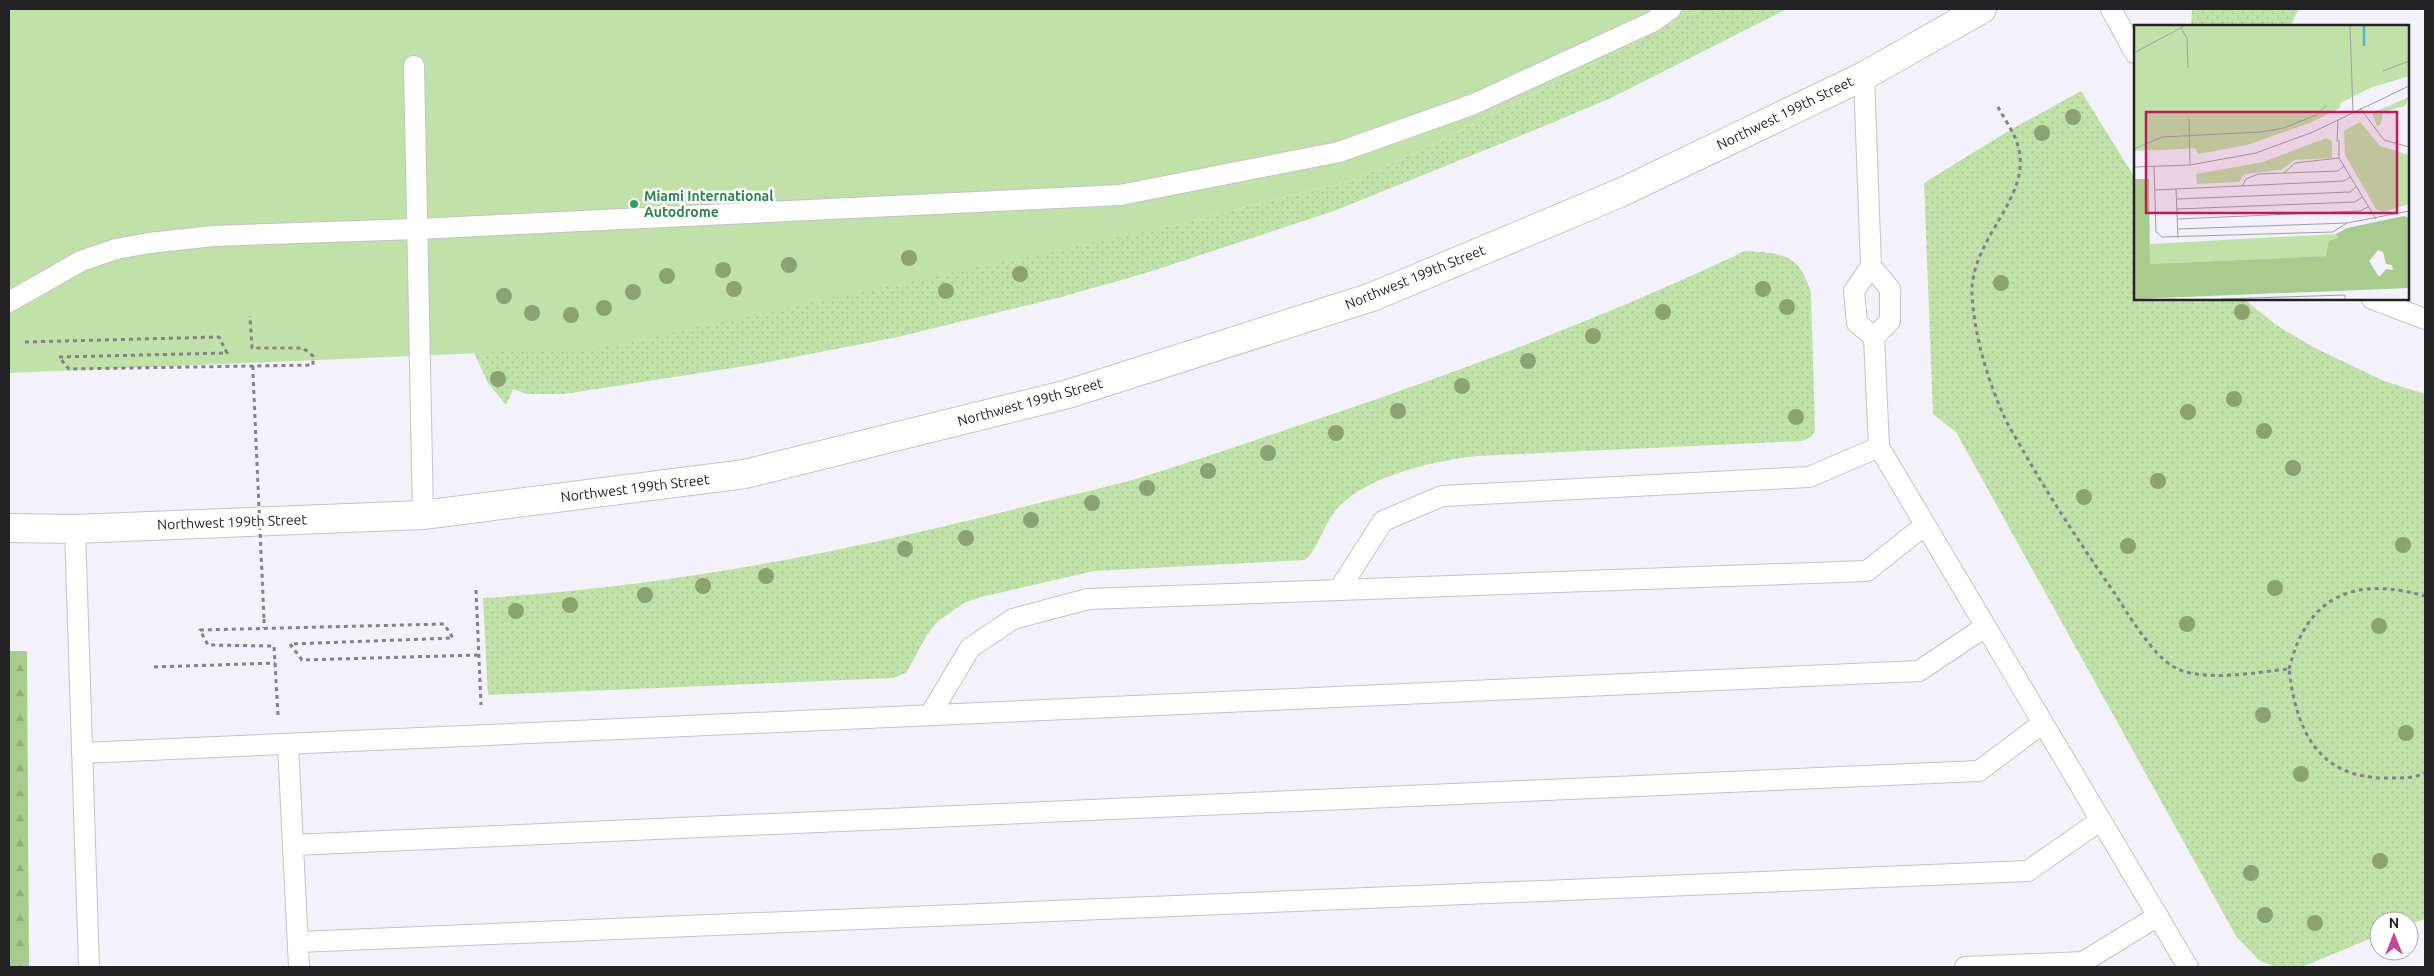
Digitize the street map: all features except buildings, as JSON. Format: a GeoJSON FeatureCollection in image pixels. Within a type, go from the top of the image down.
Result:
{"type":"FeatureCollection","features":[{"type":"Feature","properties":{"kind":"main road","name":"Northwest 199th Street"},"geometry":{"type":"LineString","coordinates":[[9,528],[76,529],[423,515],[746,474],[1068,394],[1372,297],[1620,192],[1864,76],[1982,9]]}},
{"type":"Feature","properties":{"kind":"lane"},"geometry":{"type":"LineString","coordinates":[[9,302],[81,261],[116,249],[149,243],[214,236],[416,229],[1129,193],[1339,152],[1474,104],[1652,22],[1671,9]]}},
{"type":"Feature","properties":{"kind":"lane"},"geometry":{"type":"LineString","coordinates":[[2111,9],[2134,51]]}},
{"type":"Feature","properties":{"kind":"lane"},"geometry":{"type":"LineString","coordinates":[[414,66],[423,515]]}},
{"type":"Feature","properties":{"kind":"lane"},"geometry":{"type":"LineString","coordinates":[[1864,76],[1871,266],[1854,291],[1857,323],[1874,337]]}},
{"type":"Feature","properties":{"kind":"lane"},"geometry":{"type":"LineString","coordinates":[[1871,266],[1890,289],[1890,321],[1874,337],[1879,448],[2188,967]]}},
{"type":"Feature","properties":{"kind":"lane"},"geometry":{"type":"LineString","coordinates":[[2375,300],[2425,319]]}},
{"type":"Feature","properties":{"kind":"lane"},"geometry":{"type":"LineString","coordinates":[[1339,590],[1383,521],[1442,496],[1810,476],[1879,448]]}},
{"type":"Feature","properties":{"kind":"lane"},"geometry":{"type":"LineString","coordinates":[[930,716],[970,648],[1013,619],[1088,599],[1867,571],[1925,525]]}},
{"type":"Feature","properties":{"kind":"lane"},"geometry":{"type":"LineString","coordinates":[[76,529],[89,967]]}},
{"type":"Feature","properties":{"kind":"lane"},"geometry":{"type":"LineString","coordinates":[[82,753],[1919,671],[1985,627]]}},
{"type":"Feature","properties":{"kind":"lane"},"geometry":{"type":"LineString","coordinates":[[293,845],[1979,771],[2043,723]]}},
{"type":"Feature","properties":{"kind":"lane"},"geometry":{"type":"LineString","coordinates":[[288,744],[299,967]]}},
{"type":"Feature","properties":{"kind":"lane"},"geometry":{"type":"LineString","coordinates":[[298,942],[2028,871],[2100,820]]}},
{"type":"Feature","properties":{"kind":"lane"},"geometry":{"type":"LineString","coordinates":[[1965,967],[2083,962],[2158,916]]}},
{"type":"Feature","properties":{"kind":"path"},"geometry":{"type":"LineString","coordinates":[[1998,106],[2017,144],[2021,170],[2013,194],[1983,246],[1975,267],[1972,293],[1986,365],[2004,416],[2051,500],[2141,633],[2172,666],[2188,673],[2207,674],[2289,669]]}},
{"type":"Feature","properties":{"kind":"path"},"geometry":{"type":"LineString","coordinates":[[25,342],[218,337],[227,353],[59,357],[69,369],[313,365],[313,356],[303,348],[252,348],[250,316]]}},
{"type":"Feature","properties":{"kind":"path"},"geometry":{"type":"LineString","coordinates":[[253,366],[264,628]]}},
{"type":"Feature","properties":{"kind":"path"},"geometry":{"type":"LineString","coordinates":[[2425,596],[2405,590],[2372,588],[2341,596],[2327,603],[2316,612],[2304,628],[2295,645],[2289,669],[2293,700],[2300,723],[2326,760],[2346,771],[2369,778],[2400,778],[2425,773]]}},
{"type":"Feature","properties":{"kind":"path"},"geometry":{"type":"LineString","coordinates":[[476,590],[481,705]]}},
{"type":"Feature","properties":{"kind":"path"},"geometry":{"type":"LineString","coordinates":[[278,715],[274,646],[208,646],[200,630],[444,624],[453,638],[290,644],[302,660],[478,655]]}},
{"type":"Feature","properties":{"kind":"path"},"geometry":{"type":"LineString","coordinates":[[154,667],[275,663]]}},
{"type":"Feature","properties":{"kind":"green space","name":"Miami International Autodrome"},"geometry":{"type":"Polygon","coordinates":[[[9,9],[1701,9],[1418,152],[1350,181],[1167,227],[600,348],[9,373],[9,9]]]}},
{"type":"Feature","properties":{"kind":"green space"},"geometry":{"type":"Polygon","coordinates":[[[1701,9],[1787,9],[1611,98],[1334,211],[1146,273],[1061,297],[898,337],[758,364],[564,394],[527,394],[513,389],[506,405],[488,383],[473,351],[726,245],[1167,227],[1350,181],[1418,152],[1701,9]]]}},
{"type":"Feature","properties":{"kind":"green space"},"geometry":{"type":"Polygon","coordinates":[[[2299,9],[2291,25],[2191,25],[2192,10],[2299,9]]]}},
{"type":"Feature","properties":{"kind":"green space"},"geometry":{"type":"Polygon","coordinates":[[[2081,91],[2134,176],[2134,300],[2245,300],[2276,325],[2313,347],[2384,381],[2425,394],[2425,919],[2419,921],[2419,911],[2369,911],[2369,939],[2302,967],[2276,967],[2260,961],[2236,936],[1956,432],[1933,414],[1924,183],[2010,130],[2081,91]]]}},
{"type":"Feature","properties":{"kind":"green space"},"geometry":{"type":"Polygon","coordinates":[[[1745,251],[1779,255],[1795,263],[1801,270],[1811,293],[1815,431],[1811,437],[1802,441],[1477,456],[1420,466],[1400,472],[1363,488],[1348,499],[1335,511],[1314,549],[1305,560],[1094,571],[981,597],[964,603],[937,622],[927,635],[906,673],[893,678],[488,695],[483,598],[551,593],[688,576],[823,553],[890,539],[1125,482],[1327,416],[1486,360],[1591,319],[1745,251]]]}},
{"type":"Feature","properties":{"kind":"green space"},"geometry":{"type":"Polygon","coordinates":[[[9,651],[27,651],[29,967],[9,967],[9,651]]]}},
{"type":"Feature","properties":{"kind":"place","name":"Miami International Autodrome"},"geometry":{"type":"Point","coordinates":[634,204]}}]}
